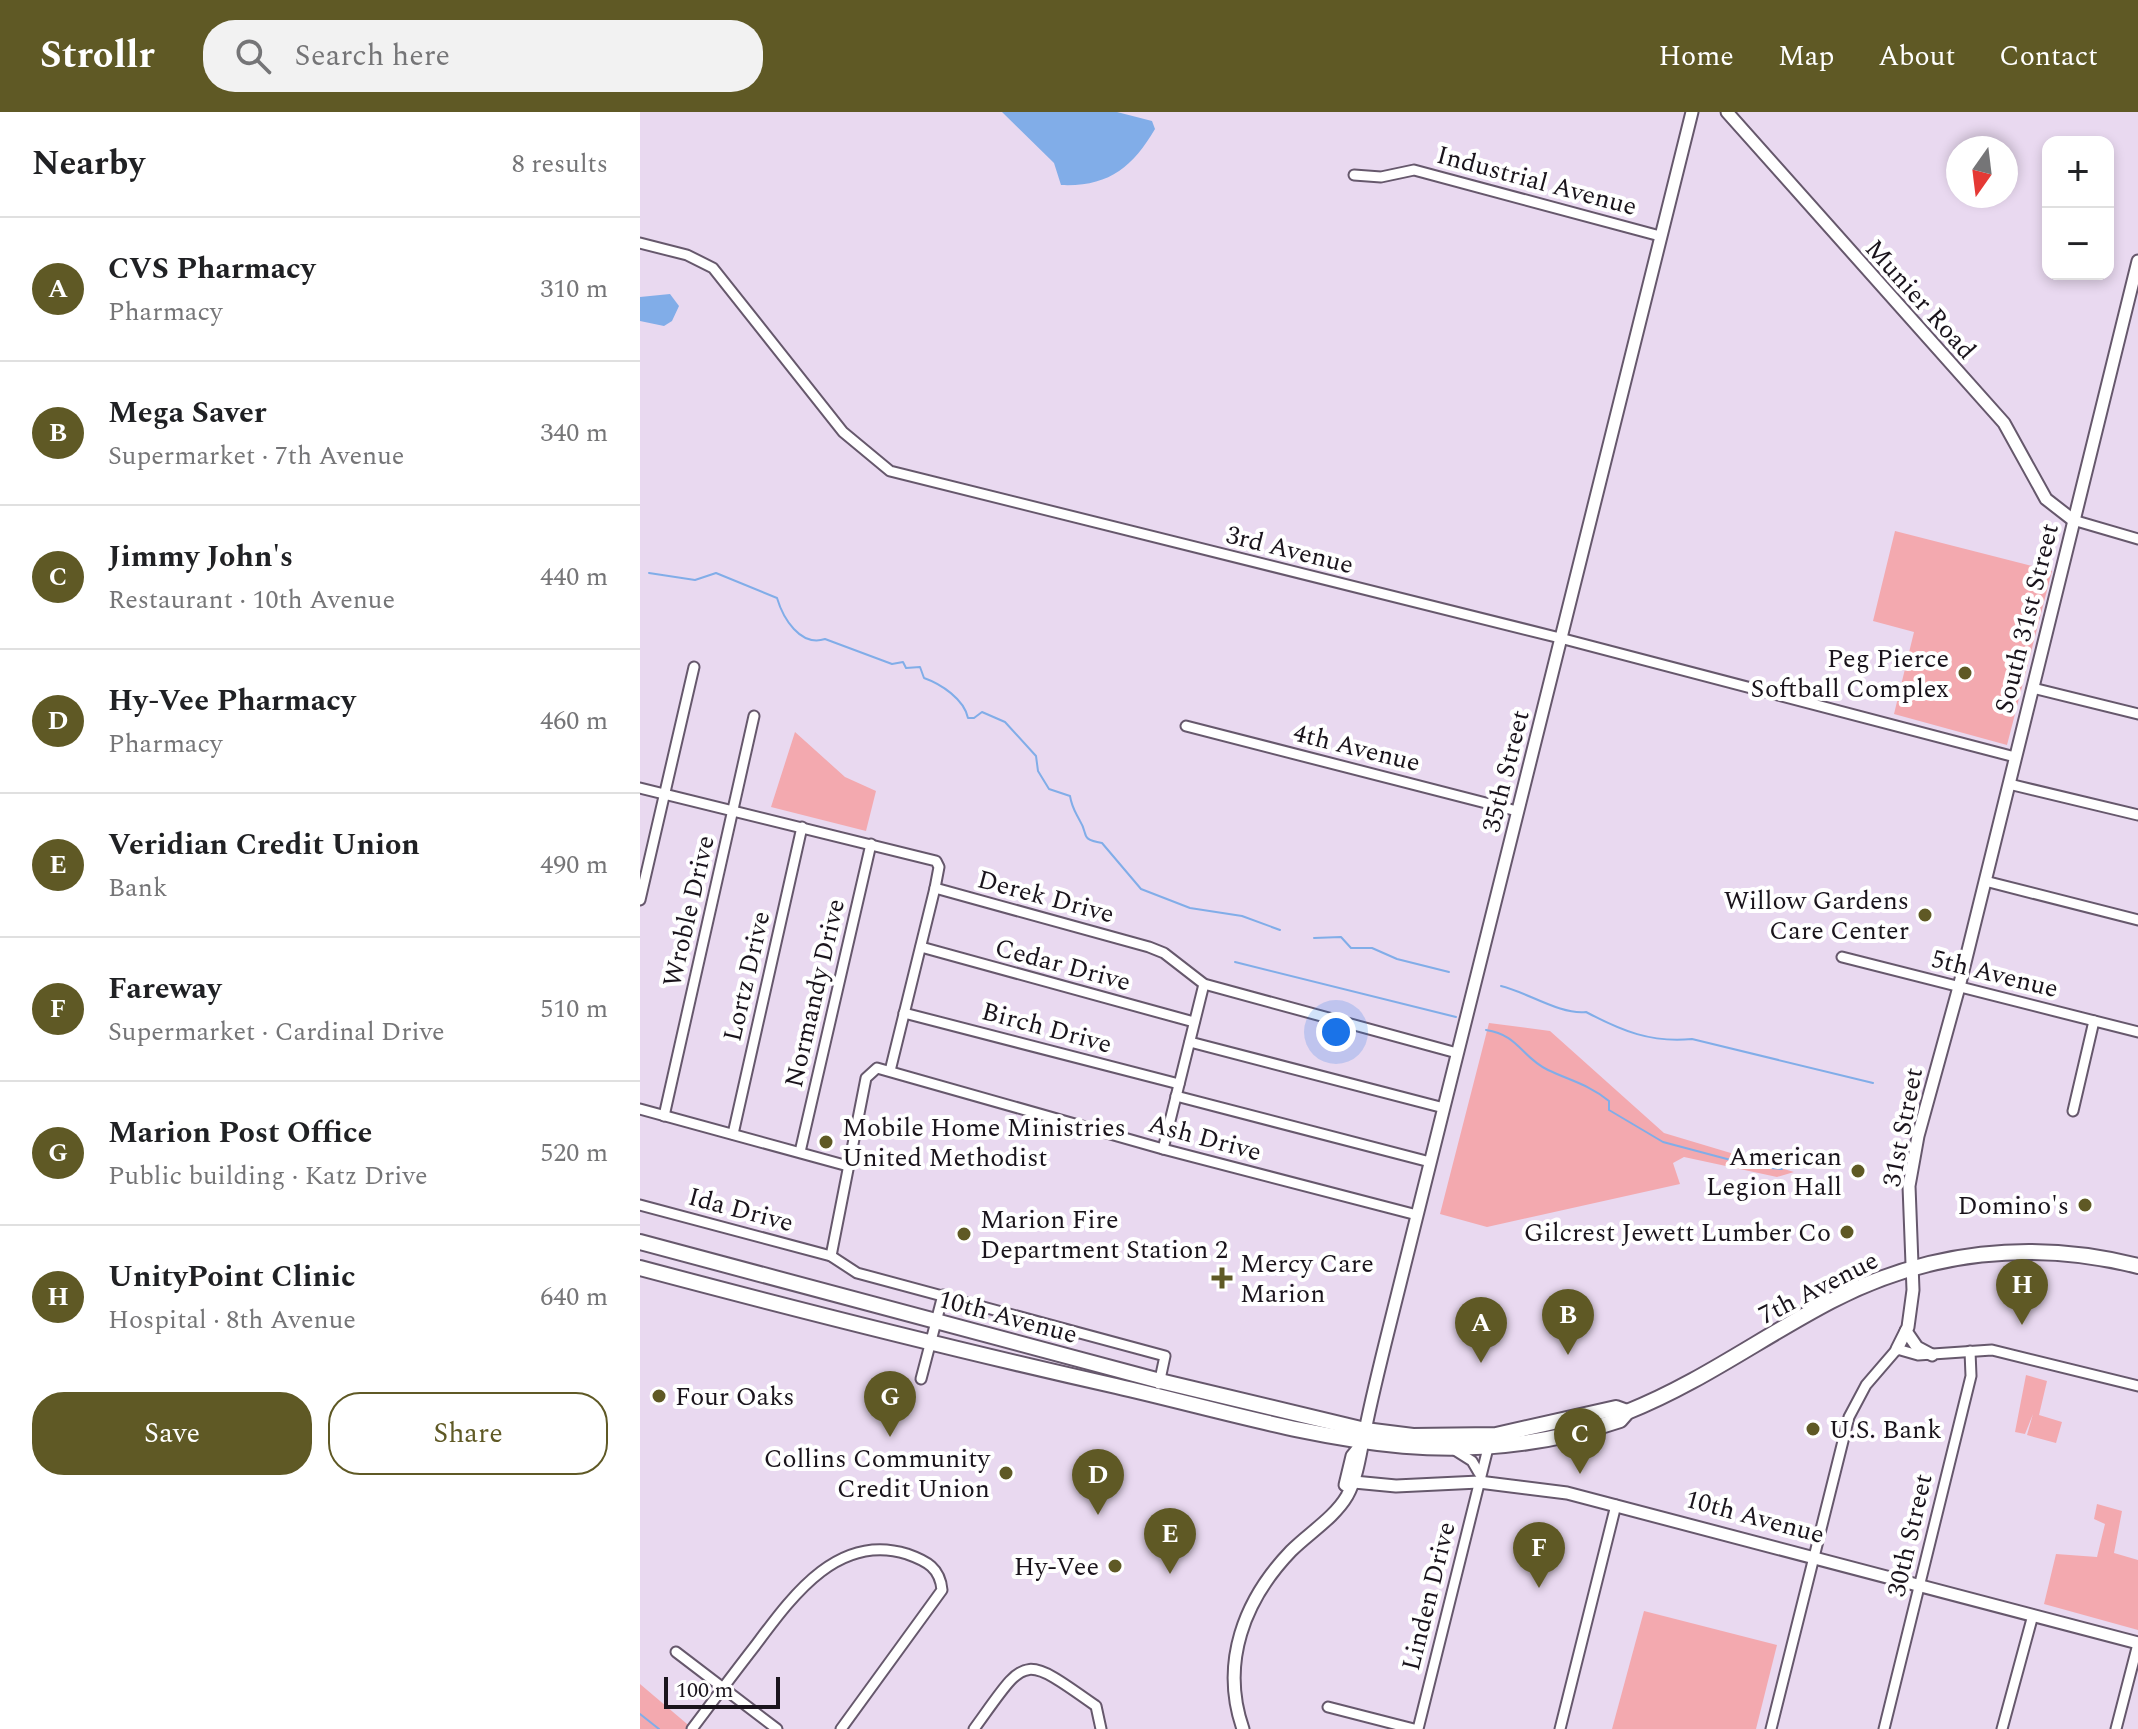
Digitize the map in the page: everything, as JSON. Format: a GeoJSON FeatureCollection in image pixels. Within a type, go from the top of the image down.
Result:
{"type":"FeatureCollection","features":[{"type":"Feature","properties":{"kind":"main road","name":"10th Avenue"},"geometry":{"type":"LineString","coordinates":[[640,1242],[936,1322],[1158,1388]]}},
{"type":"Feature","properties":{"kind":"main road","name":"7th Avenue"},"geometry":{"type":"LineString","coordinates":[[1364,1436],[1409,1449],[1453,1449],[1488,1448],[1583,1432],[1620,1420],[1627,1412],[1697,1379],[1830,1301],[1873,1281],[1975,1254],[2032,1249],[2091,1255],[2138,1266]]}},
{"type":"Feature","properties":{"kind":"main road","name":"10th Avenue"},"geometry":{"type":"LineString","coordinates":[[640,1268],[930,1344],[1158,1388],[1364,1436]]}},
{"type":"Feature","properties":{"kind":"main road","name":"7th Avenue"},"geometry":{"type":"LineString","coordinates":[[1364,1436],[1496,1435],[1527,1431],[1616,1408],[1627,1412]]}},
{"type":"Feature","properties":{"kind":"street","name":"35th Street"},"geometry":{"type":"LineString","coordinates":[[1243,1729],[1235,1705],[1232,1669],[1254,1604],[1292,1551],[1335,1512],[1354,1482],[1430,1162],[1692,112]]}},
{"type":"Feature","properties":{"kind":"street","name":"Munier Road"},"geometry":{"type":"LineString","coordinates":[[1727,112],[2004,423],[2046,499],[2073,520]]}},
{"type":"Feature","properties":{"kind":"street","name":"Industrial Avenue"},"geometry":{"type":"LineString","coordinates":[[1354,175],[1381,177],[1414,170],[1660,236]]}},
{"type":"Feature","properties":{"kind":"street","name":"3rd Avenue"},"geometry":{"type":"LineString","coordinates":[[640,243],[687,255],[713,268],[843,432],[890,471],[1560,638],[2015,757]]}},
{"type":"Feature","properties":{"kind":"street","name":"South 31st Street"},"geometry":{"type":"LineString","coordinates":[[1959,987],[2138,261]]}},
{"type":"Feature","properties":{"kind":"street"},"geometry":{"type":"LineString","coordinates":[[2073,520],[2138,539]]}},
{"type":"Feature","properties":{"kind":"street"},"geometry":{"type":"LineString","coordinates":[[640,900],[694,667]]}},
{"type":"Feature","properties":{"kind":"street"},"geometry":{"type":"LineString","coordinates":[[2033,688],[2138,714]]}},
{"type":"Feature","properties":{"kind":"street","name":"Wroble Drive"},"geometry":{"type":"LineString","coordinates":[[664,1116],[754,716]]}},
{"type":"Feature","properties":{"kind":"street","name":"4th Avenue"},"geometry":{"type":"LineString","coordinates":[[1186,726],[1517,811]]}},
{"type":"Feature","properties":{"kind":"street"},"geometry":{"type":"LineString","coordinates":[[2009,784],[2138,815]]}},
{"type":"Feature","properties":{"kind":"street"},"geometry":{"type":"LineString","coordinates":[[640,788],[931,857],[939,867],[890,1071],[877,1068],[866,1078],[831,1256]]}},
{"type":"Feature","properties":{"kind":"street","name":"Lortz Drive"},"geometry":{"type":"LineString","coordinates":[[733,1134],[802,827]]}},
{"type":"Feature","properties":{"kind":"street","name":"Normandy Drive"},"geometry":{"type":"LineString","coordinates":[[800,1152],[871,844]]}},
{"type":"Feature","properties":{"kind":"street"},"geometry":{"type":"LineString","coordinates":[[1985,881],[2138,920]]}},
{"type":"Feature","properties":{"kind":"street","name":"Derek Drive"},"geometry":{"type":"LineString","coordinates":[[935,888],[1149,947],[1164,953],[1204,984],[1457,1053]]}},
{"type":"Feature","properties":{"kind":"street","name":"Cedar Drive"},"geometry":{"type":"LineString","coordinates":[[921,947],[1194,1022]]}},
{"type":"Feature","properties":{"kind":"street","name":"5th Avenue"},"geometry":{"type":"LineString","coordinates":[[1842,957],[2138,1032]]}},
{"type":"Feature","properties":{"kind":"street"},"geometry":{"type":"LineString","coordinates":[[1163,1149],[1204,984]]}},
{"type":"Feature","properties":{"kind":"street","name":"31st Street"},"geometry":{"type":"LineString","coordinates":[[1771,1729],[1854,1403],[1897,1349],[1906,1331],[1913,1290],[1909,1186],[1921,1125],[1959,987]]}},
{"type":"Feature","properties":{"kind":"street","name":"Birch Drive"},"geometry":{"type":"LineString","coordinates":[[904,1013],[1179,1084]]}},
{"type":"Feature","properties":{"kind":"street"},"geometry":{"type":"LineString","coordinates":[[2073,1111],[2094,1021]]}},
{"type":"Feature","properties":{"kind":"street"},"geometry":{"type":"LineString","coordinates":[[1190,1042],[1444,1108]]}},
{"type":"Feature","properties":{"kind":"street","name":"Ash Drive"},"geometry":{"type":"LineString","coordinates":[[890,1071],[1163,1149],[1417,1215]]}},
{"type":"Feature","properties":{"kind":"street"},"geometry":{"type":"LineString","coordinates":[[1176,1096],[1430,1162]]}},
{"type":"Feature","properties":{"kind":"street"},"geometry":{"type":"LineString","coordinates":[[640,1109],[848,1166]]}},
{"type":"Feature","properties":{"kind":"street","name":"Ida Drive"},"geometry":{"type":"LineString","coordinates":[[640,1205],[831,1256],[857,1273],[1165,1356],[1158,1388]]}},
{"type":"Feature","properties":{"kind":"street"},"geometry":{"type":"LineString","coordinates":[[921,1379],[943,1295]]}},
{"type":"Feature","properties":{"kind":"street"},"geometry":{"type":"LineString","coordinates":[[1906,1331],[1917,1347],[1932,1355]]}},
{"type":"Feature","properties":{"kind":"street"},"geometry":{"type":"LineString","coordinates":[[1897,1349],[1932,1355],[1992,1350],[2138,1386]]}},
{"type":"Feature","properties":{"kind":"street","name":"30th Street"},"geometry":{"type":"LineString","coordinates":[[1884,1729],[1971,1376],[1970,1351]]}},
{"type":"Feature","properties":{"kind":"street","name":"35th Street"},"geometry":{"type":"LineString","coordinates":[[1335,1512],[1352,1456],[1364,1436]]}},
{"type":"Feature","properties":{"kind":"street","name":"Linden Drive"},"geometry":{"type":"LineString","coordinates":[[1416,1729],[1488,1448]]}},
{"type":"Feature","properties":{"kind":"street"},"geometry":{"type":"LineString","coordinates":[[1453,1449],[1472,1461],[1479,1477]]}},
{"type":"Feature","properties":{"kind":"street","name":"10th Avenue"},"geometry":{"type":"LineString","coordinates":[[1354,1482],[1396,1486],[1479,1477],[1567,1493],[2138,1644]]}},
{"type":"Feature","properties":{"kind":"street"},"geometry":{"type":"LineString","coordinates":[[1560,1729],[1616,1505]]}},
{"type":"Feature","properties":{"kind":"street"},"geometry":{"type":"LineString","coordinates":[[692,1729],[792,1597],[829,1565],[861,1553],[888,1551],[911,1556],[934,1567],[941,1578],[942,1590],[937,1602],[841,1729]]}},
{"type":"Feature","properties":{"kind":"street"},"geometry":{"type":"LineString","coordinates":[[2002,1729],[2033,1615]]}},
{"type":"Feature","properties":{"kind":"street"},"geometry":{"type":"LineString","coordinates":[[2116,1729],[2138,1644]]}},
{"type":"Feature","properties":{"kind":"street"},"geometry":{"type":"LineString","coordinates":[[676,1652],[777,1729]]}},
{"type":"Feature","properties":{"kind":"street"},"geometry":{"type":"LineString","coordinates":[[974,1729],[1021,1669],[1048,1673],[1096,1706],[1101,1729]]}},
{"type":"Feature","properties":{"kind":"street"},"geometry":{"type":"LineString","coordinates":[[1328,1707],[1416,1729]]}},
{"type":"Feature","properties":{"kind":"shaded area","name":"Peg Pierce Softball Complex"},"geometry":{"type":"Polygon","coordinates":[[[1895,531],[2052,571],[2007,745],[1894,714],[1914,632],[1873,621],[1895,531]]]}},
{"type":"Feature","properties":{"kind":"shaded area"},"geometry":{"type":"Polygon","coordinates":[[[795,732],[845,777],[876,791],[866,831],[771,807],[795,732]]]}},
{"type":"Feature","properties":{"kind":"shaded area"},"geometry":{"type":"Polygon","coordinates":[[[1489,1023],[1550,1031],[1664,1133],[1794,1172],[1777,1177],[1684,1157],[1673,1163],[1680,1184],[1487,1227],[1440,1214],[1489,1023]]]}},
{"type":"Feature","properties":{"kind":"shaded area"},"geometry":{"type":"Polygon","coordinates":[[[2026,1375],[2047,1381],[2039,1415],[2062,1422],[2056,1443],[2027,1435],[2033,1414],[2025,1434],[2015,1432],[2026,1375]]]}},
{"type":"Feature","properties":{"kind":"shaded area"},"geometry":{"type":"Polygon","coordinates":[[[2097,1504],[2122,1511],[2114,1553],[2138,1560],[2138,1630],[2044,1604],[2056,1554],[2097,1557],[2105,1524],[2094,1519],[2097,1504]]]}},
{"type":"Feature","properties":{"kind":"shaded area"},"geometry":{"type":"Polygon","coordinates":[[[1644,1611],[1777,1645],[1756,1729],[1612,1729],[1644,1611]]]}},
{"type":"Feature","properties":{"kind":"shaded area"},"geometry":{"type":"Polygon","coordinates":[[[640,1684],[693,1729],[640,1729],[640,1684]]]}},
{"type":"Feature","properties":{"kind":"water"},"geometry":{"type":"Polygon","coordinates":[[[1002,112],[1117,112],[1152,121],[1155,129],[1137,154],[1117,172],[1092,183],[1061,185],[1054,163],[1002,112]]]}},
{"type":"Feature","properties":{"kind":"water"},"geometry":{"type":"Polygon","coordinates":[[[670,294],[679,306],[672,321],[664,326],[640,321],[640,297],[670,294]]]}},
{"type":"Feature","properties":{"kind":"waterway"},"geometry":{"type":"LineString","coordinates":[[649,573],[695,580],[716,573],[777,598],[788,622],[808,639],[825,639],[892,664],[903,662],[906,668],[920,667],[924,678],[957,699],[968,718],[982,712],[1005,722],[1036,756],[1038,771],[1049,789],[1070,796],[1087,838],[1102,843],[1141,889],[1190,908],[1242,916],[1280,930]]}},
{"type":"Feature","properties":{"kind":"waterway"},"geometry":{"type":"LineString","coordinates":[[1314,938],[1341,937],[1351,948],[1372,948],[1397,959],[1449,972]]}},
{"type":"Feature","properties":{"kind":"waterway"},"geometry":{"type":"LineString","coordinates":[[1235,962],[1456,1017]]}},
{"type":"Feature","properties":{"kind":"waterway"},"geometry":{"type":"LineString","coordinates":[[1501,986],[1555,1007],[1586,1012],[1637,1034],[1663,1039],[1692,1039],[1873,1083]]}},
{"type":"Feature","properties":{"kind":"waterway"},"geometry":{"type":"LineString","coordinates":[[1486,1030],[1513,1041],[1539,1065],[1594,1091],[1609,1101],[1609,1110],[1663,1142],[1757,1167],[1782,1169]]}},
{"type":"Feature","properties":{"kind":"waterway"},"geometry":{"type":"LineString","coordinates":[[640,1714],[659,1729]]}},
{"type":"Feature","properties":{"kind":"place","name":"Peg Pierce Softball Complex"},"geometry":{"type":"Point","coordinates":[1965,673]}},
{"type":"Feature","properties":{"kind":"place","name":"Willow Gardens Care Center"},"geometry":{"type":"Point","coordinates":[1925,915]}},
{"type":"Feature","properties":{"kind":"place","name":"Mobile Home Ministries United Methodist"},"geometry":{"type":"Point","coordinates":[826,1142]}},
{"type":"Feature","properties":{"kind":"place","name":"American Legion Hall"},"geometry":{"type":"Point","coordinates":[1858,1171]}},
{"type":"Feature","properties":{"kind":"place","name":"Domino's"},"geometry":{"type":"Point","coordinates":[2085,1205]}},
{"type":"Feature","properties":{"kind":"place","name":"Gilcrest Jewett Lumber Co"},"geometry":{"type":"Point","coordinates":[1847,1232]}},
{"type":"Feature","properties":{"kind":"place","name":"Marion Fire Department Station 2"},"geometry":{"type":"Point","coordinates":[964,1234]}},
{"type":"Feature","properties":{"kind":"place","name":"Mercy Care Marion"},"geometry":{"type":"Point","coordinates":[1222,1278]}},
{"type":"Feature","properties":{"kind":"place","name":"UnityPoint Clinic"},"geometry":{"type":"Point","coordinates":[2022,1325]}},
{"type":"Feature","properties":{"kind":"place","name":"Mega Saver"},"geometry":{"type":"Point","coordinates":[1568,1355]}},
{"type":"Feature","properties":{"kind":"place","name":"CVS Pharmacy"},"geometry":{"type":"Point","coordinates":[1481,1363]}},
{"type":"Feature","properties":{"kind":"place","name":"Four Oaks"},"geometry":{"type":"Point","coordinates":[659,1396]}},
{"type":"Feature","properties":{"kind":"place","name":"U.S. Bank"},"geometry":{"type":"Point","coordinates":[1813,1429]}},
{"type":"Feature","properties":{"kind":"place","name":"Marion Post Office"},"geometry":{"type":"Point","coordinates":[890,1437]}},
{"type":"Feature","properties":{"kind":"place","name":"Collins Community Credit Union"},"geometry":{"type":"Point","coordinates":[1006,1473]}},
{"type":"Feature","properties":{"kind":"place","name":"Jimmy John's"},"geometry":{"type":"Point","coordinates":[1580,1474]}},
{"type":"Feature","properties":{"kind":"place","name":"Hy-Vee Pharmacy"},"geometry":{"type":"Point","coordinates":[1098,1515]}},
{"type":"Feature","properties":{"kind":"place","name":"Hy-Vee"},"geometry":{"type":"Point","coordinates":[1115,1566]}},
{"type":"Feature","properties":{"kind":"place","name":"Veridian Credit Union"},"geometry":{"type":"Point","coordinates":[1170,1574]}},
{"type":"Feature","properties":{"kind":"place","name":"Fareway"},"geometry":{"type":"Point","coordinates":[1539,1588]}}]}
